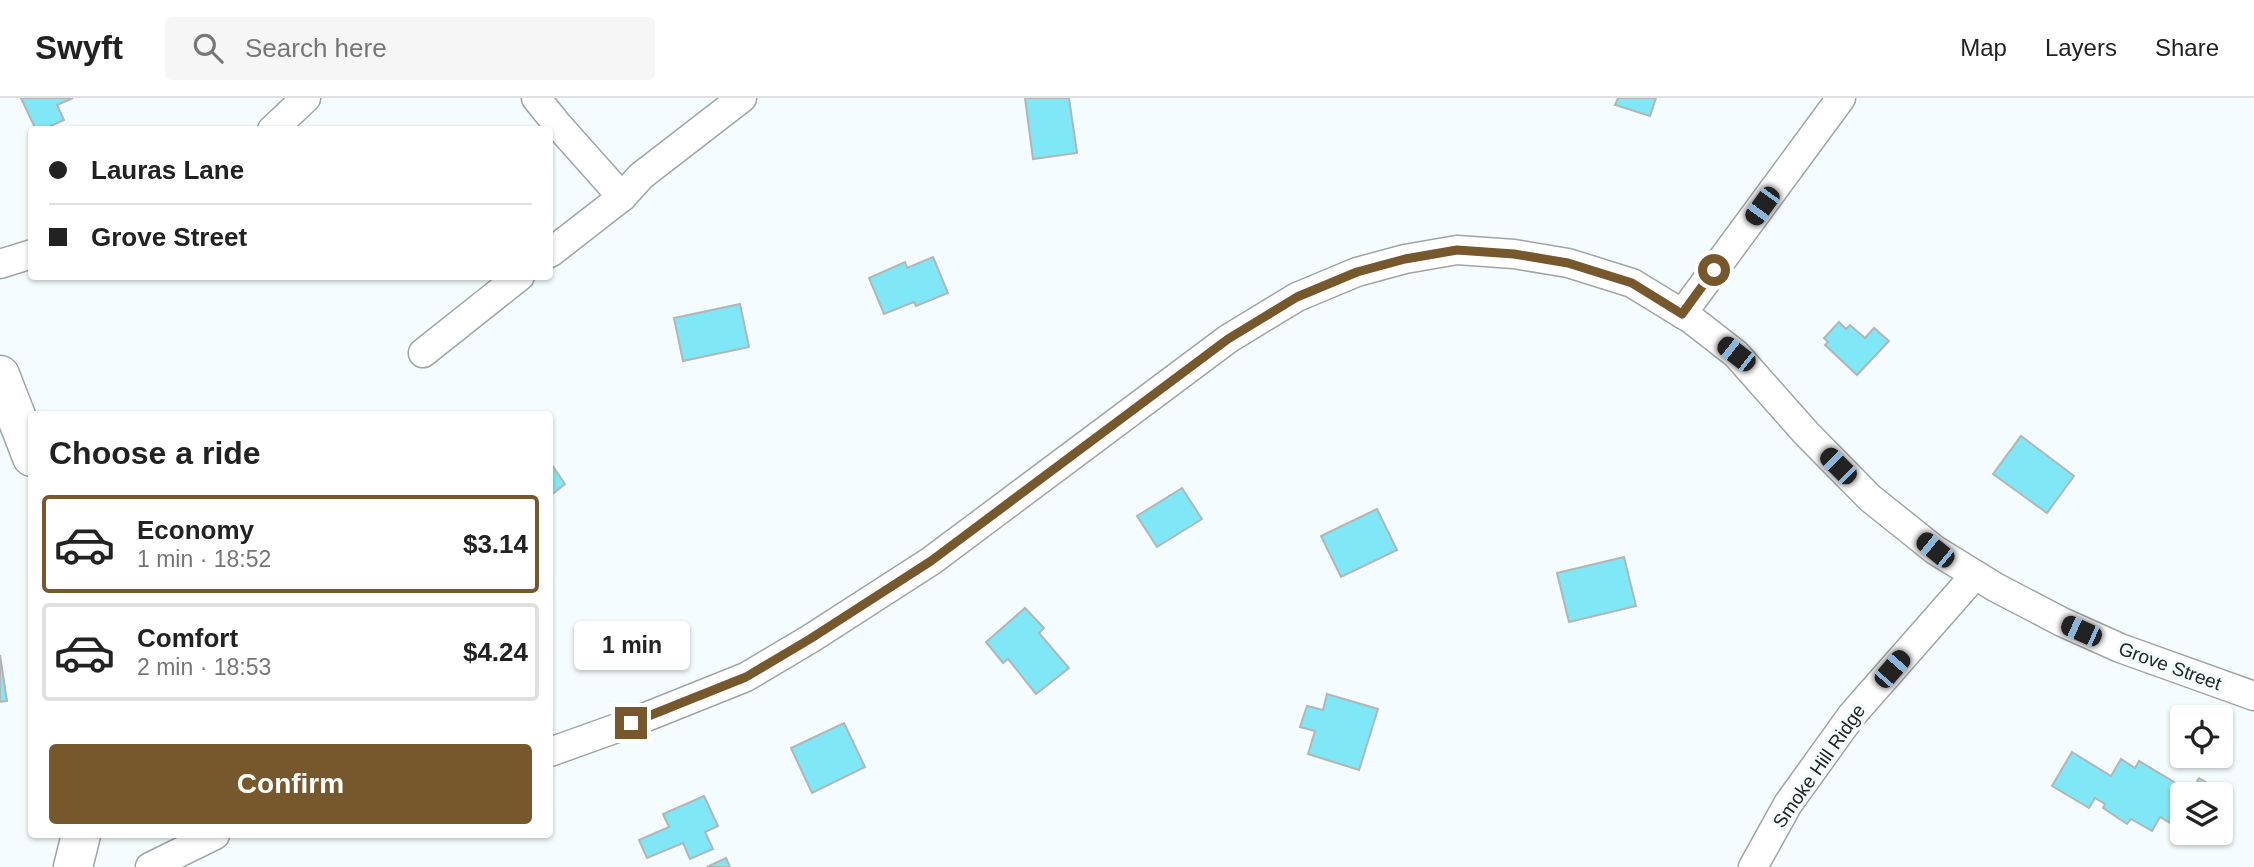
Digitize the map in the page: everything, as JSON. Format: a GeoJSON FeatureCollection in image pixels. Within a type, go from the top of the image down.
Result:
{"type":"FeatureCollection","features":[{"type":"Feature","properties":{"kind":"street"},"geometry":{"type":"LineString","coordinates":[[276,126],[306,98]]}},
{"type":"Feature","properties":{"kind":"street"},"geometry":{"type":"LineString","coordinates":[[536,98],[622,197]]}},
{"type":"Feature","properties":{"kind":"street"},"geometry":{"type":"LineString","coordinates":[[553,251],[622,197],[641,176],[743,98]]}},
{"type":"Feature","properties":{"kind":"street"},"geometry":{"type":"LineString","coordinates":[[1682,314],[1841,98]]}},
{"type":"Feature","properties":{"kind":"street","name":"Grove Street"},"geometry":{"type":"LineString","coordinates":[[553,751],[746,677],[810,639],[931,561],[1228,339],[1297,297],[1357,272],[1405,259],[1457,250],[1514,254],[1568,263],[1632,283],[1682,314],[1736,354],[1806,433],[1870,498],[1935,550],[2062,622],[2120,648],[2254,696]]}},
{"type":"Feature","properties":{"kind":"street"},"geometry":{"type":"LineString","coordinates":[[0,264],[28,255]]}},
{"type":"Feature","properties":{"kind":"street"},"geometry":{"type":"LineString","coordinates":[[423,353],[515,280]]}},
{"type":"Feature","properties":{"kind":"street"},"geometry":{"type":"LineString","coordinates":[[0,375],[28,447]]}},
{"type":"Feature","properties":{"kind":"street","name":"Smoke Hill Ridge"},"geometry":{"type":"LineString","coordinates":[[1753,867],[1788,804],[1852,715],[1975,575]]}},
{"type":"Feature","properties":{"kind":"street"},"geometry":{"type":"LineString","coordinates":[[73,867],[80,838]]}},
{"type":"Feature","properties":{"kind":"street"},"geometry":{"type":"LineString","coordinates":[[150,867],[209,838]]}},
{"type":"Feature","properties":{"kind":"building"},"geometry":{"type":"Polygon","coordinates":[[[21,98],[73,98],[57,105],[64,120],[51,126],[34,126],[21,98]]]}},
{"type":"Feature","properties":{"kind":"building"},"geometry":{"type":"Polygon","coordinates":[[[1025,98],[1069,98],[1077,153],[1033,159],[1025,98]]]}},
{"type":"Feature","properties":{"kind":"building"},"geometry":{"type":"Polygon","coordinates":[[[1618,98],[1656,98],[1650,116],[1615,105],[1618,98]]]}},
{"type":"Feature","properties":{"kind":"building"},"geometry":{"type":"Polygon","coordinates":[[[933,257],[948,293],[916,306],[914,302],[884,314],[869,278],[905,262],[907,268],[933,257]]]}},
{"type":"Feature","properties":{"kind":"building"},"geometry":{"type":"Polygon","coordinates":[[[740,304],[749,347],[683,361],[674,318],[740,304]]]}},
{"type":"Feature","properties":{"kind":"building"},"geometry":{"type":"Polygon","coordinates":[[[1839,322],[1846,329],[1850,325],[1865,338],[1874,328],[1889,341],[1857,375],[1825,345],[1828,342],[1824,338],[1839,322]]]}},
{"type":"Feature","properties":{"kind":"building"},"geometry":{"type":"Polygon","coordinates":[[[2021,436],[2074,476],[2047,513],[1993,474],[2021,436]]]}},
{"type":"Feature","properties":{"kind":"building"},"geometry":{"type":"Polygon","coordinates":[[[553,466],[565,484],[553,494],[553,466]]]}},
{"type":"Feature","properties":{"kind":"building"},"geometry":{"type":"Polygon","coordinates":[[[1182,488],[1202,519],[1157,547],[1137,516],[1182,488]]]}},
{"type":"Feature","properties":{"kind":"building"},"geometry":{"type":"Polygon","coordinates":[[[1377,509],[1397,550],[1341,577],[1321,536],[1377,509]]]}},
{"type":"Feature","properties":{"kind":"building"},"geometry":{"type":"Polygon","coordinates":[[[1624,557],[1636,606],[1569,622],[1557,573],[1624,557]]]}},
{"type":"Feature","properties":{"kind":"building"},"geometry":{"type":"Polygon","coordinates":[[[1025,608],[1044,628],[1039,633],[1069,668],[1036,694],[1008,659],[1003,663],[986,642],[1025,608]]]}},
{"type":"Feature","properties":{"kind":"building"},"geometry":{"type":"Polygon","coordinates":[[[0,655],[7,701],[0,702],[0,655]]]}},
{"type":"Feature","properties":{"kind":"building"},"geometry":{"type":"Polygon","coordinates":[[[1327,694],[1378,709],[1359,770],[1308,754],[1315,731],[1300,727],[1307,706],[1323,710],[1327,694]]]}},
{"type":"Feature","properties":{"kind":"building"},"geometry":{"type":"Polygon","coordinates":[[[844,723],[865,767],[812,793],[791,748],[844,723]]]}},
{"type":"Feature","properties":{"kind":"building"},"geometry":{"type":"Polygon","coordinates":[[[2072,752],[2111,776],[2121,759],[2135,768],[2139,761],[2174,782],[2170,782],[2170,823],[2160,817],[2152,831],[2131,819],[2127,824],[2103,808],[2105,804],[2095,798],[2089,808],[2052,786],[2072,752]]]}},
{"type":"Feature","properties":{"kind":"building"},"geometry":{"type":"Polygon","coordinates":[[[704,796],[718,826],[705,832],[713,849],[690,859],[683,843],[647,858],[639,840],[669,827],[663,814],[704,796]]]}},
{"type":"Feature","properties":{"kind":"building"},"geometry":{"type":"Polygon","coordinates":[[[726,858],[730,867],[707,867],[726,858]]]}},
{"type":"Feature","properties":{"kind":"route"},"geometry":{"type":"LineString","coordinates":[[631,723],[746,677],[810,639],[931,561],[1228,339],[1297,297],[1357,272],[1405,259],[1457,250],[1514,254],[1568,263],[1632,283],[1682,314],[1714,270]]}}]}
